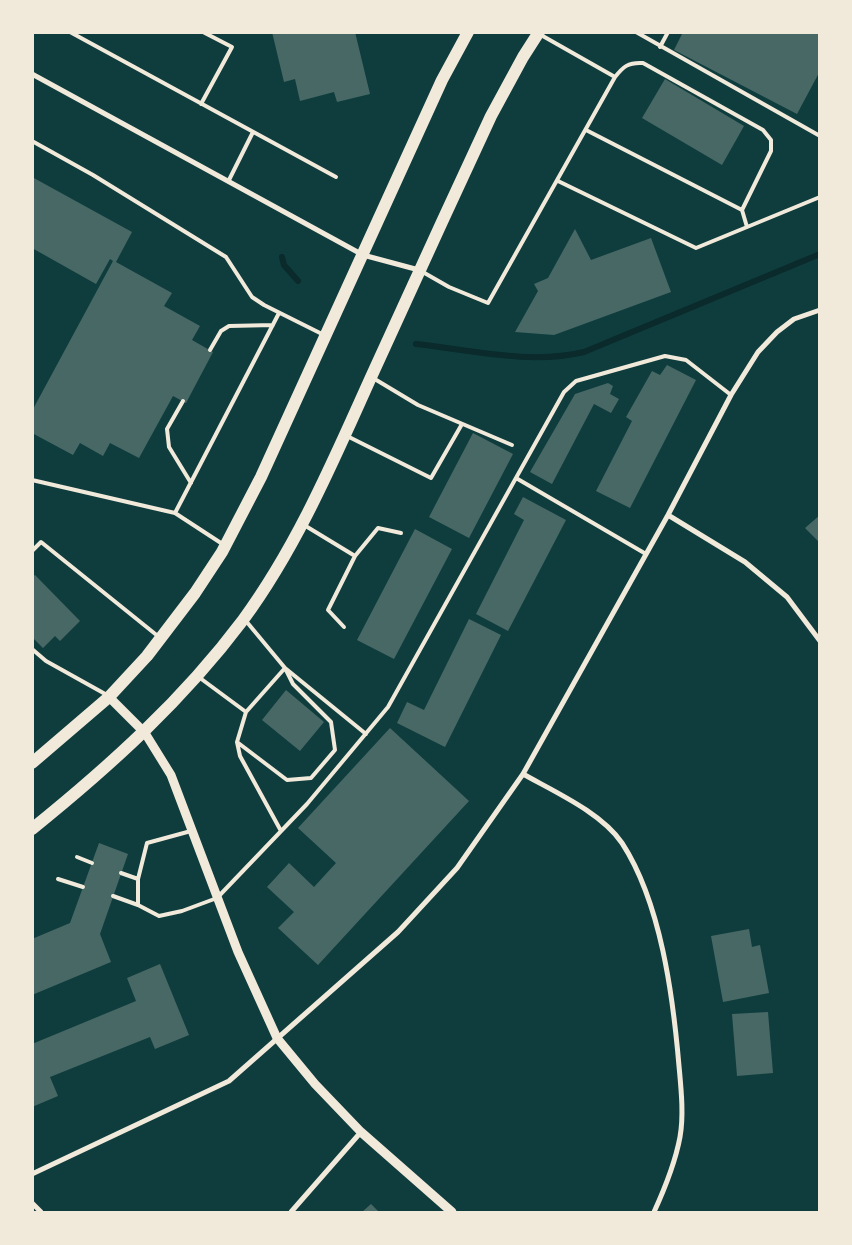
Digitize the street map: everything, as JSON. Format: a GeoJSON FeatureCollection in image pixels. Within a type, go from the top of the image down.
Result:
{"type":"FeatureCollection","features":[{"type":"Feature","properties":{"kind":"main road"},"geometry":{"type":"LineString","coordinates":[[32,762],[109,697],[161,639],[195,593],[226,546],[261,477],[442,80],[468,32]]}},
{"type":"Feature","properties":{"kind":"main road"},"geometry":{"type":"LineString","coordinates":[[32,829],[145,733],[198,677],[244,619],[302,524],[491,116],[523,57],[539,33]]}},
{"type":"Feature","properties":{"kind":"street"},"geometry":{"type":"LineString","coordinates":[[32,74],[229,180],[363,255],[419,270]]}},
{"type":"Feature","properties":{"kind":"street"},"geometry":{"type":"LineString","coordinates":[[32,1174],[229,1081],[405,924],[458,868],[524,774],[668,515],[732,395],[758,352],[777,332],[794,319],[820,310]]}},
{"type":"Feature","properties":{"kind":"street"},"geometry":{"type":"LineString","coordinates":[[668,515],[745,562],[787,597],[820,641]]}},
{"type":"Feature","properties":{"kind":"street"},"geometry":{"type":"LineString","coordinates":[[109,697],[145,733],[170,775],[238,952],[277,1038],[315,1084],[361,1132],[452,1212]]}},
{"type":"Feature","properties":{"kind":"street"},"geometry":{"type":"LineString","coordinates":[[524,774],[589,811],[621,842],[647,896],[663,955],[675,1020],[681,1088],[680,1136],[670,1176],[654,1212]]}},
{"type":"Feature","properties":{"kind":"street"},"geometry":{"type":"LineString","coordinates":[[291,1212],[361,1132]]}},
{"type":"Feature","properties":{"kind":"street"},"geometry":{"type":"LineString","coordinates":[[32,1203],[41,1212]]}},
{"type":"Feature","properties":{"kind":"lane"},"geometry":{"type":"LineString","coordinates":[[70,32],[336,177]]}},
{"type":"Feature","properties":{"kind":"lane"},"geometry":{"type":"LineString","coordinates":[[201,104],[232,47],[204,32]]}},
{"type":"Feature","properties":{"kind":"lane"},"geometry":{"type":"LineString","coordinates":[[636,32],[820,136]]}},
{"type":"Feature","properties":{"kind":"lane"},"geometry":{"type":"LineString","coordinates":[[660,47],[668,32]]}},
{"type":"Feature","properties":{"kind":"lane"},"geometry":{"type":"LineString","coordinates":[[539,33],[615,77]]}},
{"type":"Feature","properties":{"kind":"lane"},"geometry":{"type":"LineString","coordinates":[[419,270],[449,287],[488,303],[558,182],[615,77],[624,66],[633,63],[642,63],[763,130],[772,140],[771,151],[742,210],[747,227]]}},
{"type":"Feature","properties":{"kind":"lane"},"geometry":{"type":"LineString","coordinates":[[586,130],[742,210]]}},
{"type":"Feature","properties":{"kind":"lane"},"geometry":{"type":"LineString","coordinates":[[229,180],[252,132]]}},
{"type":"Feature","properties":{"kind":"lane"},"geometry":{"type":"LineString","coordinates":[[32,141],[93,175],[226,257],[252,297],[279,313],[326,336]]}},
{"type":"Feature","properties":{"kind":"lane"},"geometry":{"type":"LineString","coordinates":[[558,182],[696,248],[820,197]]}},
{"type":"Feature","properties":{"kind":"lane"},"geometry":{"type":"LineString","coordinates":[[175,513],[279,313]]}},
{"type":"Feature","properties":{"kind":"lane"},"geometry":{"type":"LineString","coordinates":[[210,350],[220,331],[229,326],[272,325]]}},
{"type":"Feature","properties":{"kind":"lane"},"geometry":{"type":"LineString","coordinates":[[113,896],[138,905],[158,916],[182,911],[217,898],[307,804],[388,707],[564,392],[576,381],[664,356],[686,360],[732,395]]}},
{"type":"Feature","properties":{"kind":"lane"},"geometry":{"type":"LineString","coordinates":[[371,378],[418,405],[512,445]]}},
{"type":"Feature","properties":{"kind":"lane"},"geometry":{"type":"LineString","coordinates":[[183,401],[167,429],[169,447],[191,483]]}},
{"type":"Feature","properties":{"kind":"lane"},"geometry":{"type":"LineString","coordinates":[[345,434],[431,478],[462,424]]}},
{"type":"Feature","properties":{"kind":"lane"},"geometry":{"type":"LineString","coordinates":[[516,478],[646,554]]}},
{"type":"Feature","properties":{"kind":"lane"},"geometry":{"type":"LineString","coordinates":[[32,480],[175,513],[226,546]]}},
{"type":"Feature","properties":{"kind":"lane"},"geometry":{"type":"LineString","coordinates":[[302,524],[355,556]]}},
{"type":"Feature","properties":{"kind":"lane"},"geometry":{"type":"LineString","coordinates":[[344,627],[328,610],[355,556],[378,528],[400,533]]}},
{"type":"Feature","properties":{"kind":"lane"},"geometry":{"type":"LineString","coordinates":[[32,551],[41,542],[161,639]]}},
{"type":"Feature","properties":{"kind":"lane"},"geometry":{"type":"LineString","coordinates":[[244,619],[285,668],[366,734]]}},
{"type":"Feature","properties":{"kind":"lane"},"geometry":{"type":"LineString","coordinates":[[32,649],[46,661],[109,697]]}},
{"type":"Feature","properties":{"kind":"lane"},"geometry":{"type":"LineString","coordinates":[[281,831],[240,756],[237,742],[246,712],[285,668]]}},
{"type":"Feature","properties":{"kind":"lane"},"geometry":{"type":"LineString","coordinates":[[237,742],[287,780],[311,778],[335,750],[332,722],[293,684],[285,668]]}},
{"type":"Feature","properties":{"kind":"lane"},"geometry":{"type":"LineString","coordinates":[[198,677],[246,712]]}},
{"type":"Feature","properties":{"kind":"lane"},"geometry":{"type":"LineString","coordinates":[[138,905],[138,879],[147,843],[191,831]]}},
{"type":"Feature","properties":{"kind":"lane"},"geometry":{"type":"LineString","coordinates":[[78,857],[92,863]]}},
{"type":"Feature","properties":{"kind":"lane"},"geometry":{"type":"LineString","coordinates":[[121,873],[138,879]]}},
{"type":"Feature","properties":{"kind":"lane"},"geometry":{"type":"LineString","coordinates":[[58,878],[83,887]]}},
{"type":"Feature","properties":{"kind":"building"},"geometry":{"type":"Polygon","coordinates":[[[272,32],[355,32],[370,94],[337,102],[334,92],[300,101],[295,79],[284,82],[272,32]]]}},
{"type":"Feature","properties":{"kind":"building"},"geometry":{"type":"Polygon","coordinates":[[[683,32],[820,32],[820,71],[797,114],[674,50],[683,32]]]}},
{"type":"Feature","properties":{"kind":"building"},"geometry":{"type":"Polygon","coordinates":[[[665,79],[744,126],[722,165],[642,118],[665,79]]]}},
{"type":"Feature","properties":{"kind":"building"},"geometry":{"type":"Polygon","coordinates":[[[32,177],[132,232],[116,262],[172,293],[164,306],[200,326],[192,340],[213,352],[186,403],[173,396],[139,458],[110,443],[103,456],[80,443],[73,455],[32,433],[32,411],[113,261],[110,259],[96,284],[32,248],[32,177]]]}},
{"type":"Feature","properties":{"kind":"building"},"geometry":{"type":"Polygon","coordinates":[[[575,229],[591,260],[651,238],[671,292],[554,335],[515,332],[538,291],[534,284],[548,278],[575,229]]]}},
{"type":"Feature","properties":{"kind":"building"},"geometry":{"type":"Polygon","coordinates":[[[667,365],[696,380],[630,508],[596,491],[632,421],[626,417],[652,371],[660,375],[667,365]]]}},
{"type":"Feature","properties":{"kind":"building"},"geometry":{"type":"Polygon","coordinates":[[[608,383],[613,386],[610,394],[619,399],[611,413],[594,404],[552,484],[530,472],[575,394],[608,383]]]}},
{"type":"Feature","properties":{"kind":"building"},"geometry":{"type":"Polygon","coordinates":[[[473,433],[513,454],[469,538],[429,517],[473,433]]]}},
{"type":"Feature","properties":{"kind":"building"},"geometry":{"type":"Polygon","coordinates":[[[523,497],[566,520],[508,631],[476,614],[524,520],[514,514],[523,497]]]}},
{"type":"Feature","properties":{"kind":"building"},"geometry":{"type":"Polygon","coordinates":[[[820,515],[820,543],[805,528],[820,515]]]}},
{"type":"Feature","properties":{"kind":"building"},"geometry":{"type":"Polygon","coordinates":[[[415,529],[452,549],[394,659],[357,640],[415,529]]]}},
{"type":"Feature","properties":{"kind":"building"},"geometry":{"type":"Polygon","coordinates":[[[35,575],[80,621],[60,641],[55,636],[43,648],[32,637],[32,577],[35,575]]]}},
{"type":"Feature","properties":{"kind":"building"},"geometry":{"type":"Polygon","coordinates":[[[469,619],[501,635],[445,747],[397,723],[407,702],[424,710],[469,619]]]}},
{"type":"Feature","properties":{"kind":"building"},"geometry":{"type":"Polygon","coordinates":[[[286,690],[324,722],[300,751],[262,720],[286,690]]]}},
{"type":"Feature","properties":{"kind":"building"},"geometry":{"type":"Polygon","coordinates":[[[390,728],[469,801],[318,965],[278,928],[294,912],[267,887],[289,863],[314,887],[336,863],[298,828],[390,728]]]}},
{"type":"Feature","properties":{"kind":"building"},"geometry":{"type":"Polygon","coordinates":[[[99,843],[128,854],[100,934],[111,962],[32,995],[32,939],[70,923],[99,843]]]}},
{"type":"Feature","properties":{"kind":"building"},"geometry":{"type":"Polygon","coordinates":[[[749,929],[752,947],[760,945],[769,993],[723,1002],[711,936],[749,929]]]}},
{"type":"Feature","properties":{"kind":"building"},"geometry":{"type":"Polygon","coordinates":[[[160,964],[189,1035],[155,1049],[150,1037],[50,1077],[58,1096],[32,1107],[32,1044],[136,1001],[127,978],[160,964]]]}},
{"type":"Feature","properties":{"kind":"building"},"geometry":{"type":"Polygon","coordinates":[[[768,1012],[773,1073],[737,1076],[732,1014],[768,1012]]]}},
{"type":"Feature","properties":{"kind":"building"},"geometry":{"type":"Polygon","coordinates":[[[371,1204],[379,1212],[362,1212],[371,1204]]]}},
{"type":"Feature","properties":{"kind":"waterway"},"geometry":{"type":"LineString","coordinates":[[416,344],[522,357],[564,356],[584,352],[820,254]]}},
{"type":"Feature","properties":{"kind":"waterway"},"geometry":{"type":"LineString","coordinates":[[282,257],[284,265],[298,281]]}}]}
